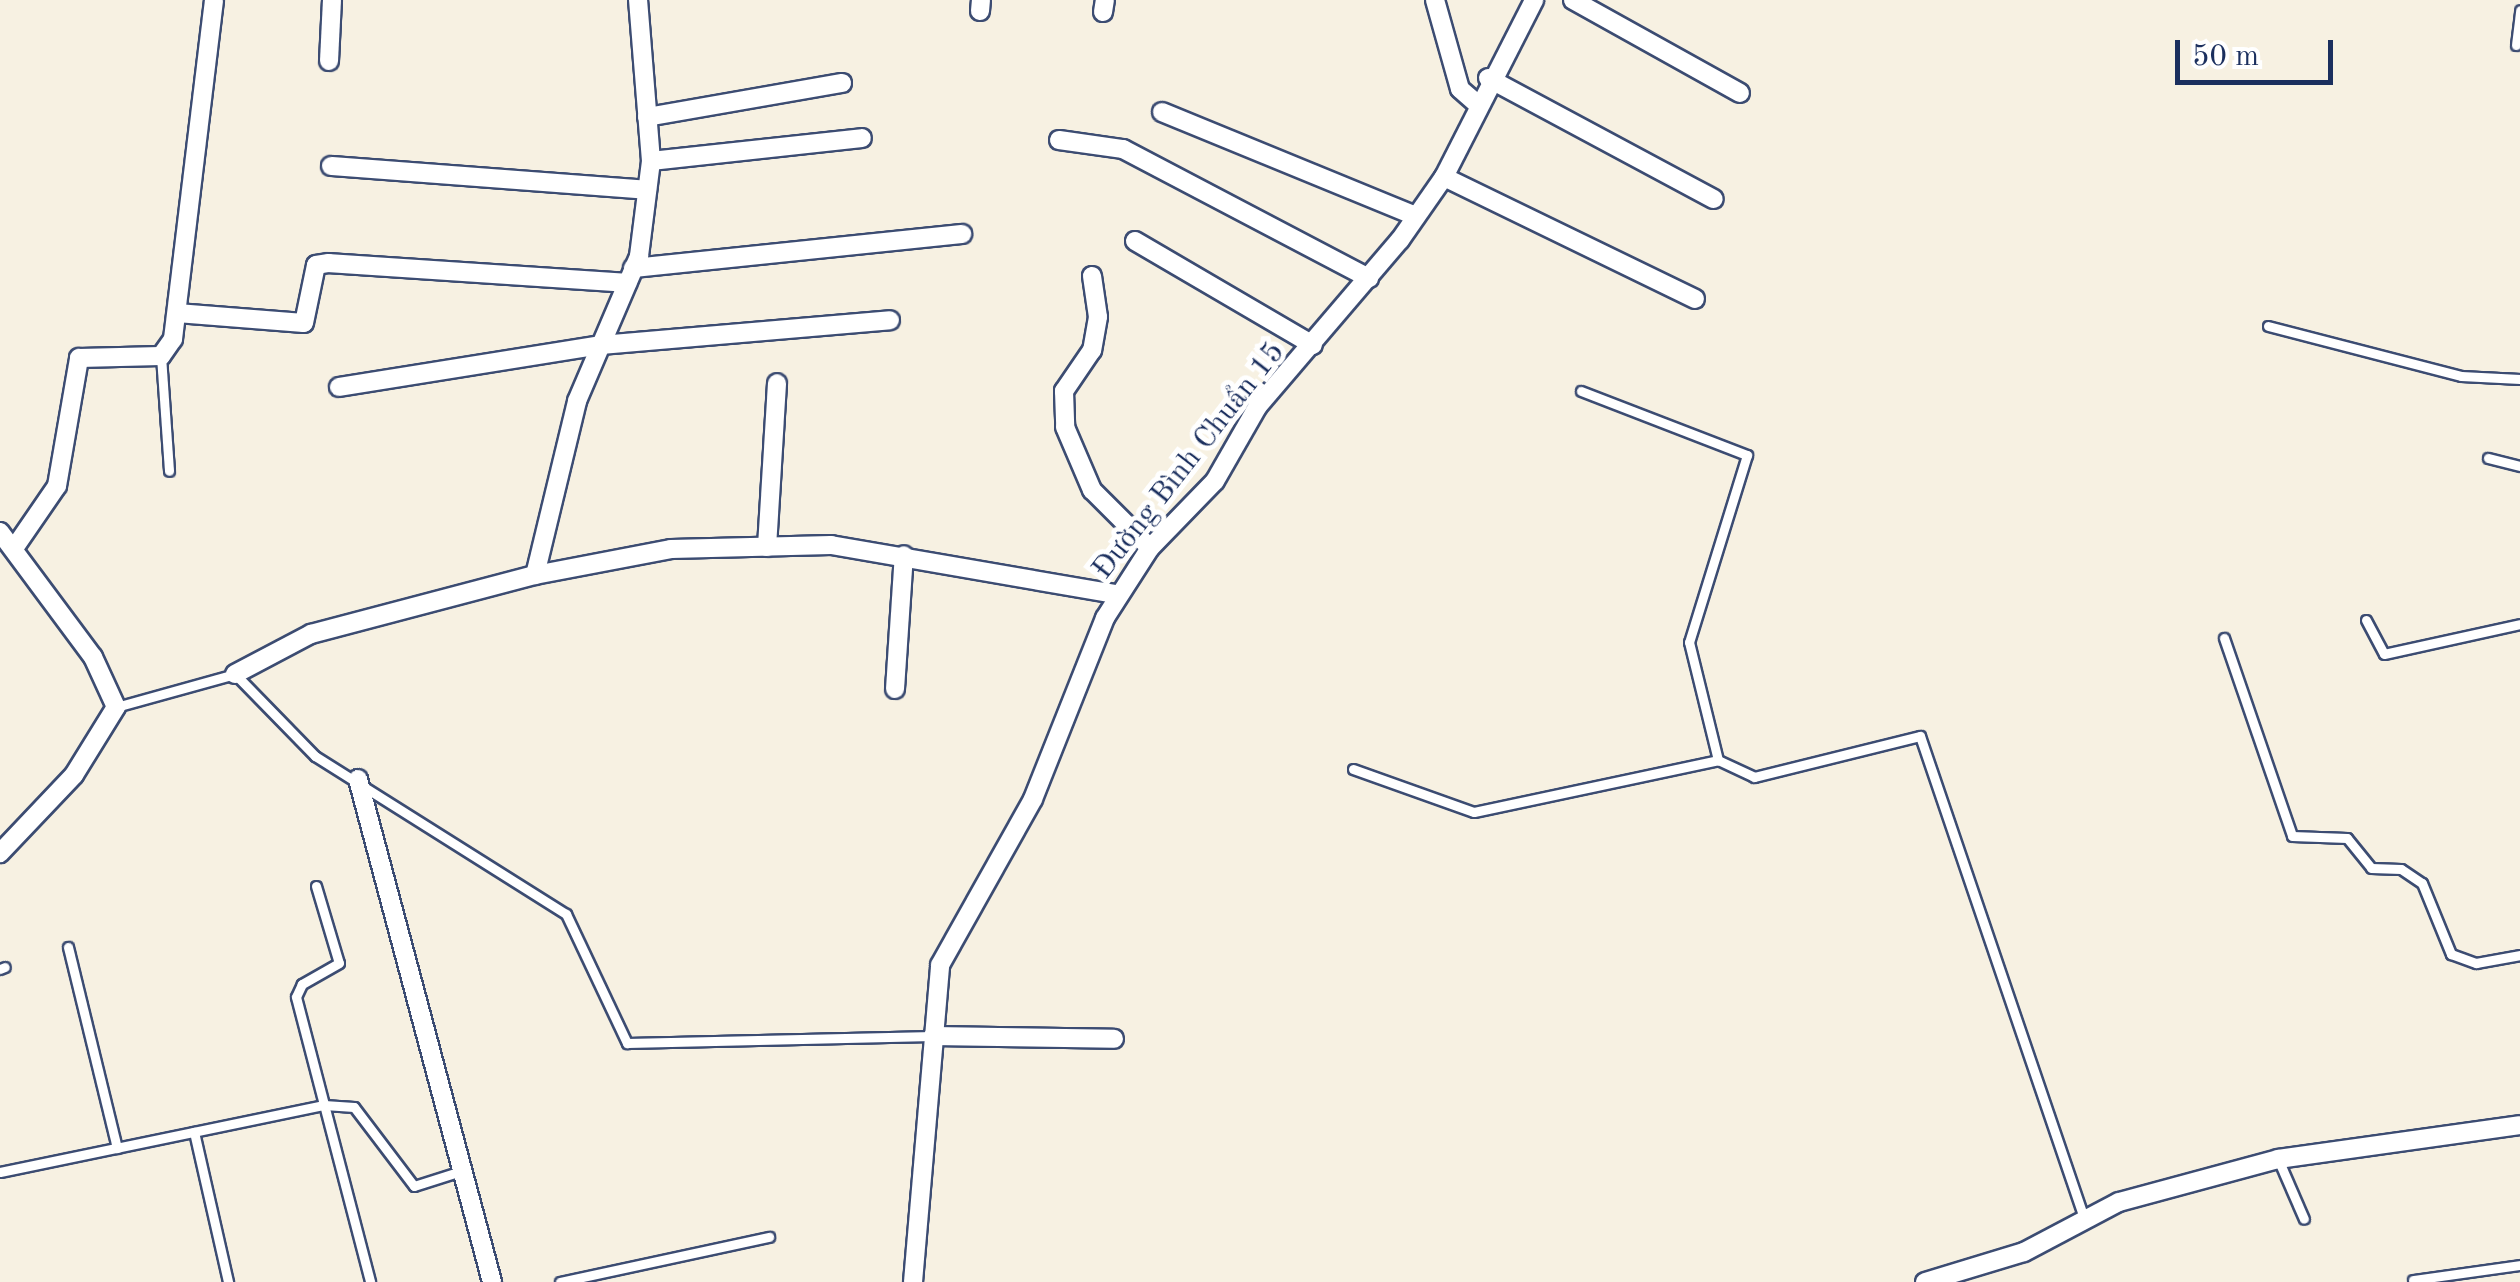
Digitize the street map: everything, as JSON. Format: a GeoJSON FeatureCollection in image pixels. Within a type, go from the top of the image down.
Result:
{"type":"FeatureCollection","features":[{"type":"Feature","properties":{"kind":"street"},"geometry":{"type":"LineString","coordinates":[[0,853],[74,774],[116,707],[93,657],[5,534],[57,486],[79,358],[162,356],[176,313],[214,0]]}},
{"type":"Feature","properties":{"kind":"street"},"geometry":{"type":"LineString","coordinates":[[329,60],[332,0]]}},
{"type":"Feature","properties":{"kind":"street"},"geometry":{"type":"LineString","coordinates":[[534,575],[577,401],[630,275],[647,190],[651,161],[638,0]]}},
{"type":"Feature","properties":{"kind":"street"},"geometry":{"type":"LineString","coordinates":[[1435,0],[1460,89],[1475,102]]}},
{"type":"Feature","properties":{"kind":"street","name":"Đường Bình Chuẩn 15"},"geometry":{"type":"LineString","coordinates":[[913,1282],[940,965],[1033,799],[1119,595],[1150,548],[1215,481],[1258,406],[1369,278],[1444,178],[1475,102],[1534,0]]}},
{"type":"Feature","properties":{"kind":"street"},"geometry":{"type":"LineString","coordinates":[[1573,0],[1740,93]]}},
{"type":"Feature","properties":{"kind":"street"},"geometry":{"type":"LineString","coordinates":[[1488,78],[1714,199]]}},
{"type":"Feature","properties":{"kind":"street"},"geometry":{"type":"LineString","coordinates":[[648,117],[842,83]]}},
{"type":"Feature","properties":{"kind":"street"},"geometry":{"type":"LineString","coordinates":[[1162,112],[1416,216]]}},
{"type":"Feature","properties":{"kind":"street"},"geometry":{"type":"LineString","coordinates":[[651,161],[862,138]]}},
{"type":"Feature","properties":{"kind":"street"},"geometry":{"type":"LineString","coordinates":[[1059,140],[1123,149],[1369,278]]}},
{"type":"Feature","properties":{"kind":"street"},"geometry":{"type":"LineString","coordinates":[[331,166],[647,190]]}},
{"type":"Feature","properties":{"kind":"street"},"geometry":{"type":"LineString","coordinates":[[1444,178],[1696,299]]}},
{"type":"Feature","properties":{"kind":"street"},"geometry":{"type":"LineString","coordinates":[[176,313],[304,323],[316,265],[329,262],[630,275],[962,234]]}},
{"type":"Feature","properties":{"kind":"street"},"geometry":{"type":"LineString","coordinates":[[1135,241],[1313,345]]}},
{"type":"Feature","properties":{"kind":"street"},"geometry":{"type":"LineString","coordinates":[[1092,276],[1098,318],[1092,350],[1064,391],[1065,427],[1092,490],[1150,548]]}},
{"type":"Feature","properties":{"kind":"street"},"geometry":{"type":"LineString","coordinates":[[338,387],[601,345],[890,320]]}},
{"type":"Feature","properties":{"kind":"street"},"geometry":{"type":"LineString","coordinates":[[766,546],[777,383]]}},
{"type":"Feature","properties":{"kind":"street"},"geometry":{"type":"LineString","coordinates":[[235,674],[311,634],[534,575],[671,549],[766,546],[904,555],[1119,595]]}},
{"type":"Feature","properties":{"kind":"street"},"geometry":{"type":"LineString","coordinates":[[895,689],[904,555]]}},
{"type":"Feature","properties":{"kind":"street"},"geometry":{"type":"LineString","coordinates":[[358,779],[492,1282]]}},
{"type":"Feature","properties":{"kind":"street"},"geometry":{"type":"LineString","coordinates":[[932,1036],[1114,1039]]}},
{"type":"Feature","properties":{"kind":"street"},"geometry":{"type":"LineString","coordinates":[[1924,1282],[2024,1252],[2084,1218],[2278,1159],[2520,1125]]}},
{"type":"Feature","properties":{"kind":"lane"},"geometry":{"type":"LineString","coordinates":[[2516,45],[2520,10]]}},
{"type":"Feature","properties":{"kind":"lane"},"geometry":{"type":"LineString","coordinates":[[2268,326],[2461,376],[2520,379]]}},
{"type":"Feature","properties":{"kind":"lane"},"geometry":{"type":"LineString","coordinates":[[162,356],[169,471]]}},
{"type":"Feature","properties":{"kind":"lane"},"geometry":{"type":"LineString","coordinates":[[1581,391],[1747,454],[1689,642],[1718,760]]}},
{"type":"Feature","properties":{"kind":"lane"},"geometry":{"type":"LineString","coordinates":[[2488,458],[2520,466]]}},
{"type":"Feature","properties":{"kind":"lane"},"geometry":{"type":"LineString","coordinates":[[2366,620],[2384,654],[2520,624]]}},
{"type":"Feature","properties":{"kind":"lane"},"geometry":{"type":"LineString","coordinates":[[2224,638],[2292,836],[2348,838],[2371,868],[2401,869],[2422,883],[2451,954],[2476,963],[2520,955]]}},
{"type":"Feature","properties":{"kind":"lane"},"geometry":{"type":"LineString","coordinates":[[116,707],[235,674],[315,756],[358,779],[566,914],[627,1043],[932,1036]]}},
{"type":"Feature","properties":{"kind":"lane"},"geometry":{"type":"LineString","coordinates":[[1353,769],[1474,812],[1718,760],[1754,777],[1920,736],[2084,1218]]}},
{"type":"Feature","properties":{"kind":"lane"},"geometry":{"type":"LineString","coordinates":[[316,886],[339,963],[302,984],[296,997],[370,1282]]}},
{"type":"Feature","properties":{"kind":"lane"},"geometry":{"type":"LineString","coordinates":[[68,947],[117,1148]]}},
{"type":"Feature","properties":{"kind":"lane"},"geometry":{"type":"LineString","coordinates":[[0,1172],[324,1105],[354,1107],[414,1186],[464,1170]]}},
{"type":"Feature","properties":{"kind":"lane"},"geometry":{"type":"LineString","coordinates":[[194,1132],[228,1282]]}},
{"type":"Feature","properties":{"kind":"lane"},"geometry":{"type":"LineString","coordinates":[[2278,1159],[2304,1220]]}},
{"type":"Feature","properties":{"kind":"lane"},"geometry":{"type":"LineString","coordinates":[[560,1282],[769,1237]]}},
{"type":"Feature","properties":{"kind":"lane"},"geometry":{"type":"LineString","coordinates":[[2413,1280],[2520,1264]]}}]}
